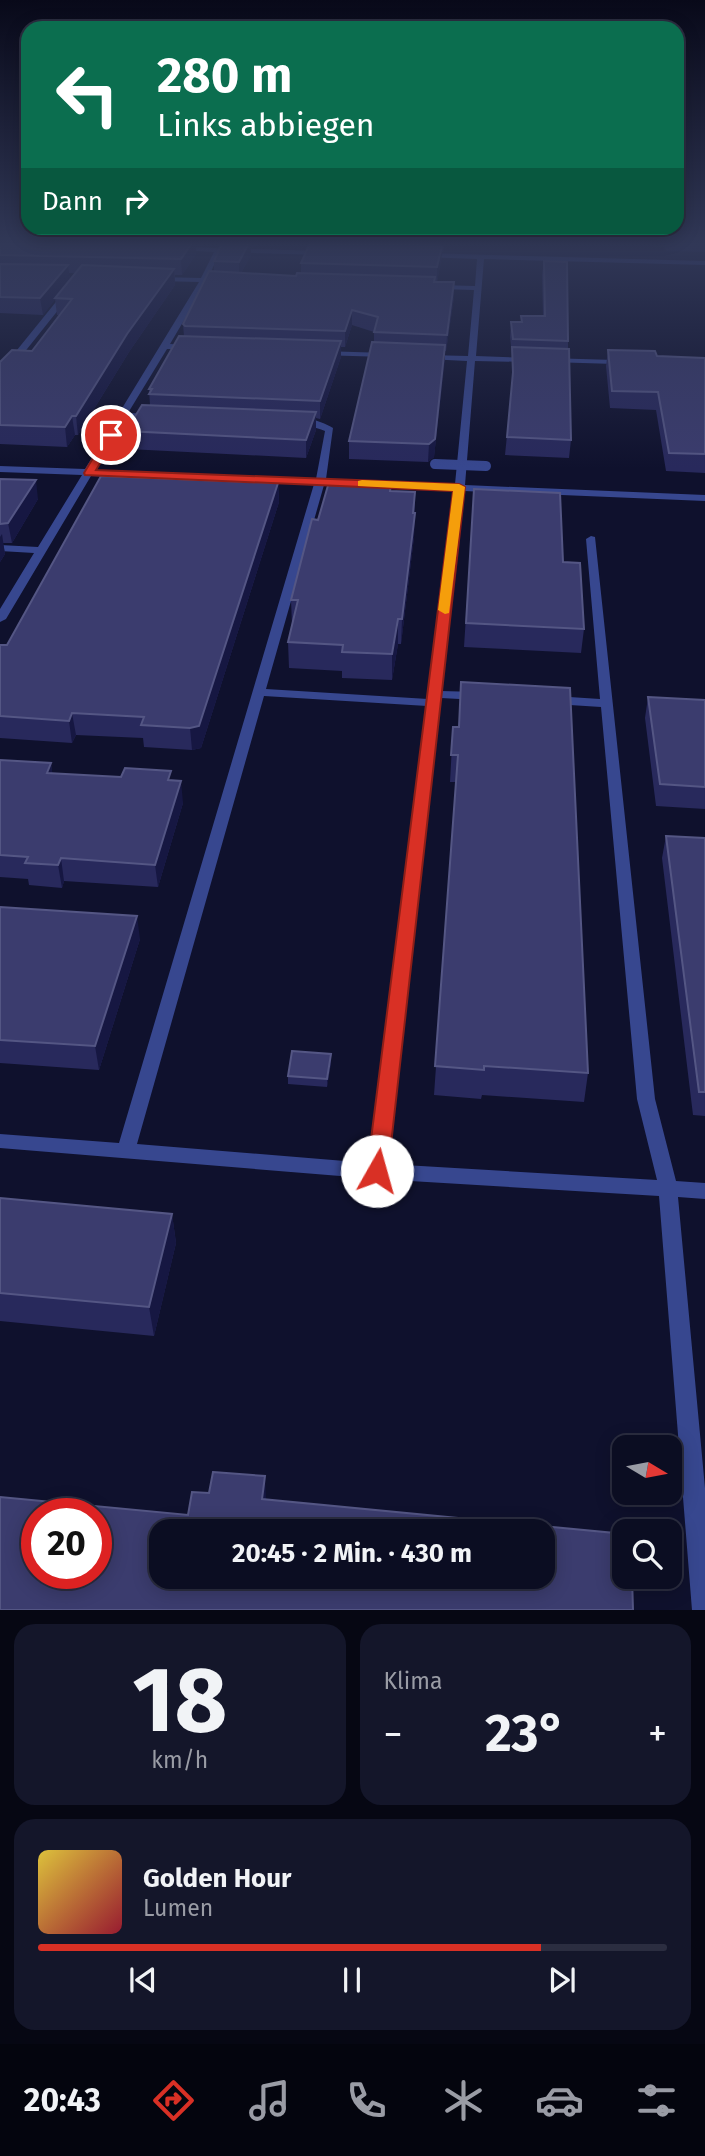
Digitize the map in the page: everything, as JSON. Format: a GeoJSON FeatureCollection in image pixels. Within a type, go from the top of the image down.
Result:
{"type":"FeatureCollection","features":[{"type":"Feature","properties":{"kind":"lane"},"geometry":{"type":"LineString","coordinates":[[0,377],[48,318]]}},
{"type":"Feature","properties":{"kind":"lane"},"geometry":{"type":"LineString","coordinates":[[0,619],[180,318]]}},
{"type":"Feature","properties":{"kind":"lane"},"geometry":{"type":"LineString","coordinates":[[377,1171],[459,487],[475,318]]}},
{"type":"Feature","properties":{"kind":"lane"},"geometry":{"type":"LineString","coordinates":[[163,346],[204,348]]}},
{"type":"Feature","properties":{"kind":"lane"},"geometry":{"type":"LineString","coordinates":[[311,352],[391,355]]}},
{"type":"Feature","properties":{"kind":"lane"},"geometry":{"type":"LineString","coordinates":[[418,356],[615,362]]}},
{"type":"Feature","properties":{"kind":"lane"},"geometry":{"type":"LineString","coordinates":[[123,416],[164,417]]}},
{"type":"Feature","properties":{"kind":"lane"},"geometry":{"type":"LineString","coordinates":[[126,1151],[261,692],[327,482],[330,430],[317,423],[289,422]]}},
{"type":"Feature","properties":{"kind":"lane"},"geometry":{"type":"LineString","coordinates":[[435,464],[486,467]]}},
{"type":"Feature","properties":{"kind":"lane"},"geometry":{"type":"LineString","coordinates":[[0,469],[327,482]]}},
{"type":"Feature","properties":{"kind":"lane"},"geometry":{"type":"LineString","coordinates":[[362,484],[705,498]]}},
{"type":"Feature","properties":{"kind":"lane"},"geometry":{"type":"LineString","coordinates":[[591,539],[646,1099],[668,1188],[704,1610]]}},
{"type":"Feature","properties":{"kind":"lane"},"geometry":{"type":"LineString","coordinates":[[0,548],[42,550]]}},
{"type":"Feature","properties":{"kind":"lane"},"geometry":{"type":"LineString","coordinates":[[261,692],[434,699],[487,697]]}},
{"type":"Feature","properties":{"kind":"lane"},"geometry":{"type":"LineString","coordinates":[[540,699],[605,703]]}},
{"type":"Feature","properties":{"kind":"lane"},"geometry":{"type":"LineString","coordinates":[[0,1140],[377,1171],[705,1192]]}},
{"type":"Feature","properties":{"kind":"building"},"geometry":{"type":"Polygon","coordinates":[[[57,318],[138,318],[76,416],[72,416],[65,427],[0,425],[0,362],[12,350],[32,351],[57,318]]]}},
{"type":"Feature","properties":{"kind":"building"},"geometry":{"type":"Polygon","coordinates":[[[186,318],[349,318],[345,331],[183,324],[186,318]]]}},
{"type":"Feature","properties":{"kind":"building"},"geometry":{"type":"Polygon","coordinates":[[[378,318],[449,318],[447,335],[374,332],[378,318]]]}},
{"type":"Feature","properties":{"kind":"building"},"geometry":{"type":"Polygon","coordinates":[[[521,318],[568,318],[568,341],[513,339],[511,322],[522,322],[521,318]]]}},
{"type":"Feature","properties":{"kind":"building"},"geometry":{"type":"Polygon","coordinates":[[[179,336],[341,341],[320,401],[149,394],[152,389],[149,389],[179,336]]]}},
{"type":"Feature","properties":{"kind":"building"},"geometry":{"type":"Polygon","coordinates":[[[372,342],[445,345],[435,439],[429,444],[349,441],[372,342]]]}},
{"type":"Feature","properties":{"kind":"building"},"geometry":{"type":"Polygon","coordinates":[[[512,347],[569,349],[571,440],[507,437],[513,372],[512,347]]]}},
{"type":"Feature","properties":{"kind":"building"},"geometry":{"type":"Polygon","coordinates":[[[608,350],[655,351],[657,356],[705,358],[705,454],[669,453],[658,392],[612,391],[608,350]]]}},
{"type":"Feature","properties":{"kind":"building"},"geometry":{"type":"Polygon","coordinates":[[[142,405],[316,412],[306,440],[126,431],[142,405]]]}},
{"type":"Feature","properties":{"kind":"building"},"geometry":{"type":"Polygon","coordinates":[[[101,476],[278,483],[199,726],[190,728],[141,725],[144,717],[72,713],[69,721],[0,716],[0,645],[7,645],[101,476]]]}},
{"type":"Feature","properties":{"kind":"building"},"geometry":{"type":"Polygon","coordinates":[[[0,479],[36,480],[8,523],[0,524],[0,479]]]}},
{"type":"Feature","properties":{"kind":"building"},"geometry":{"type":"Polygon","coordinates":[[[329,482],[391,484],[390,491],[415,492],[415,513],[402,619],[398,619],[392,654],[342,652],[343,645],[288,642],[298,600],[291,600],[312,519],[318,520],[329,482]]]}},
{"type":"Feature","properties":{"kind":"building"},"geometry":{"type":"Polygon","coordinates":[[[474,489],[560,493],[563,562],[580,563],[584,629],[466,623],[474,489]]]}},
{"type":"Feature","properties":{"kind":"building"},"geometry":{"type":"Polygon","coordinates":[[[461,682],[570,688],[588,1073],[484,1066],[484,1070],[435,1066],[458,755],[451,755],[453,727],[459,727],[461,682]]]}},
{"type":"Feature","properties":{"kind":"building"},"geometry":{"type":"Polygon","coordinates":[[[648,697],[705,700],[705,787],[660,784],[648,697]]]}},
{"type":"Feature","properties":{"kind":"building"},"geometry":{"type":"Polygon","coordinates":[[[0,760],[51,763],[47,773],[121,777],[125,768],[171,771],[168,780],[181,781],[155,865],[61,858],[58,865],[25,863],[28,857],[0,855],[0,760]]]}},
{"type":"Feature","properties":{"kind":"building"},"geometry":{"type":"Polygon","coordinates":[[[666,836],[705,838],[705,1092],[699,1092],[666,836]]]}},
{"type":"Feature","properties":{"kind":"building"},"geometry":{"type":"Polygon","coordinates":[[[0,907],[137,916],[95,1046],[0,1040],[0,907]]]}},
{"type":"Feature","properties":{"kind":"building"},"geometry":{"type":"Polygon","coordinates":[[[292,1051],[331,1054],[327,1079],[288,1076],[292,1051]]]}},
{"type":"Feature","properties":{"kind":"building"},"geometry":{"type":"Polygon","coordinates":[[[0,1198],[172,1214],[149,1307],[0,1293],[0,1198]]]}},
{"type":"Feature","properties":{"kind":"building"},"geometry":{"type":"Polygon","coordinates":[[[213,1472],[265,1476],[262,1499],[469,1519],[149,1519],[149,1589],[555,1589],[555,1527],[612,1533],[612,1589],[632,1589],[633,1610],[0,1610],[0,1497],[21,1499],[21,1589],[112,1589],[112,1508],[188,1515],[192,1492],[209,1493],[213,1472]]]}},
{"type":"Feature","properties":{"kind":"slow traffic"},"geometry":{"type":"LineString","coordinates":[[362,484],[459,487],[445,610]]}},
{"type":"Feature","properties":{"kind":"route"},"geometry":{"type":"LineString","coordinates":[[111,435],[89,473],[459,487],[377,1171]]}}]}
